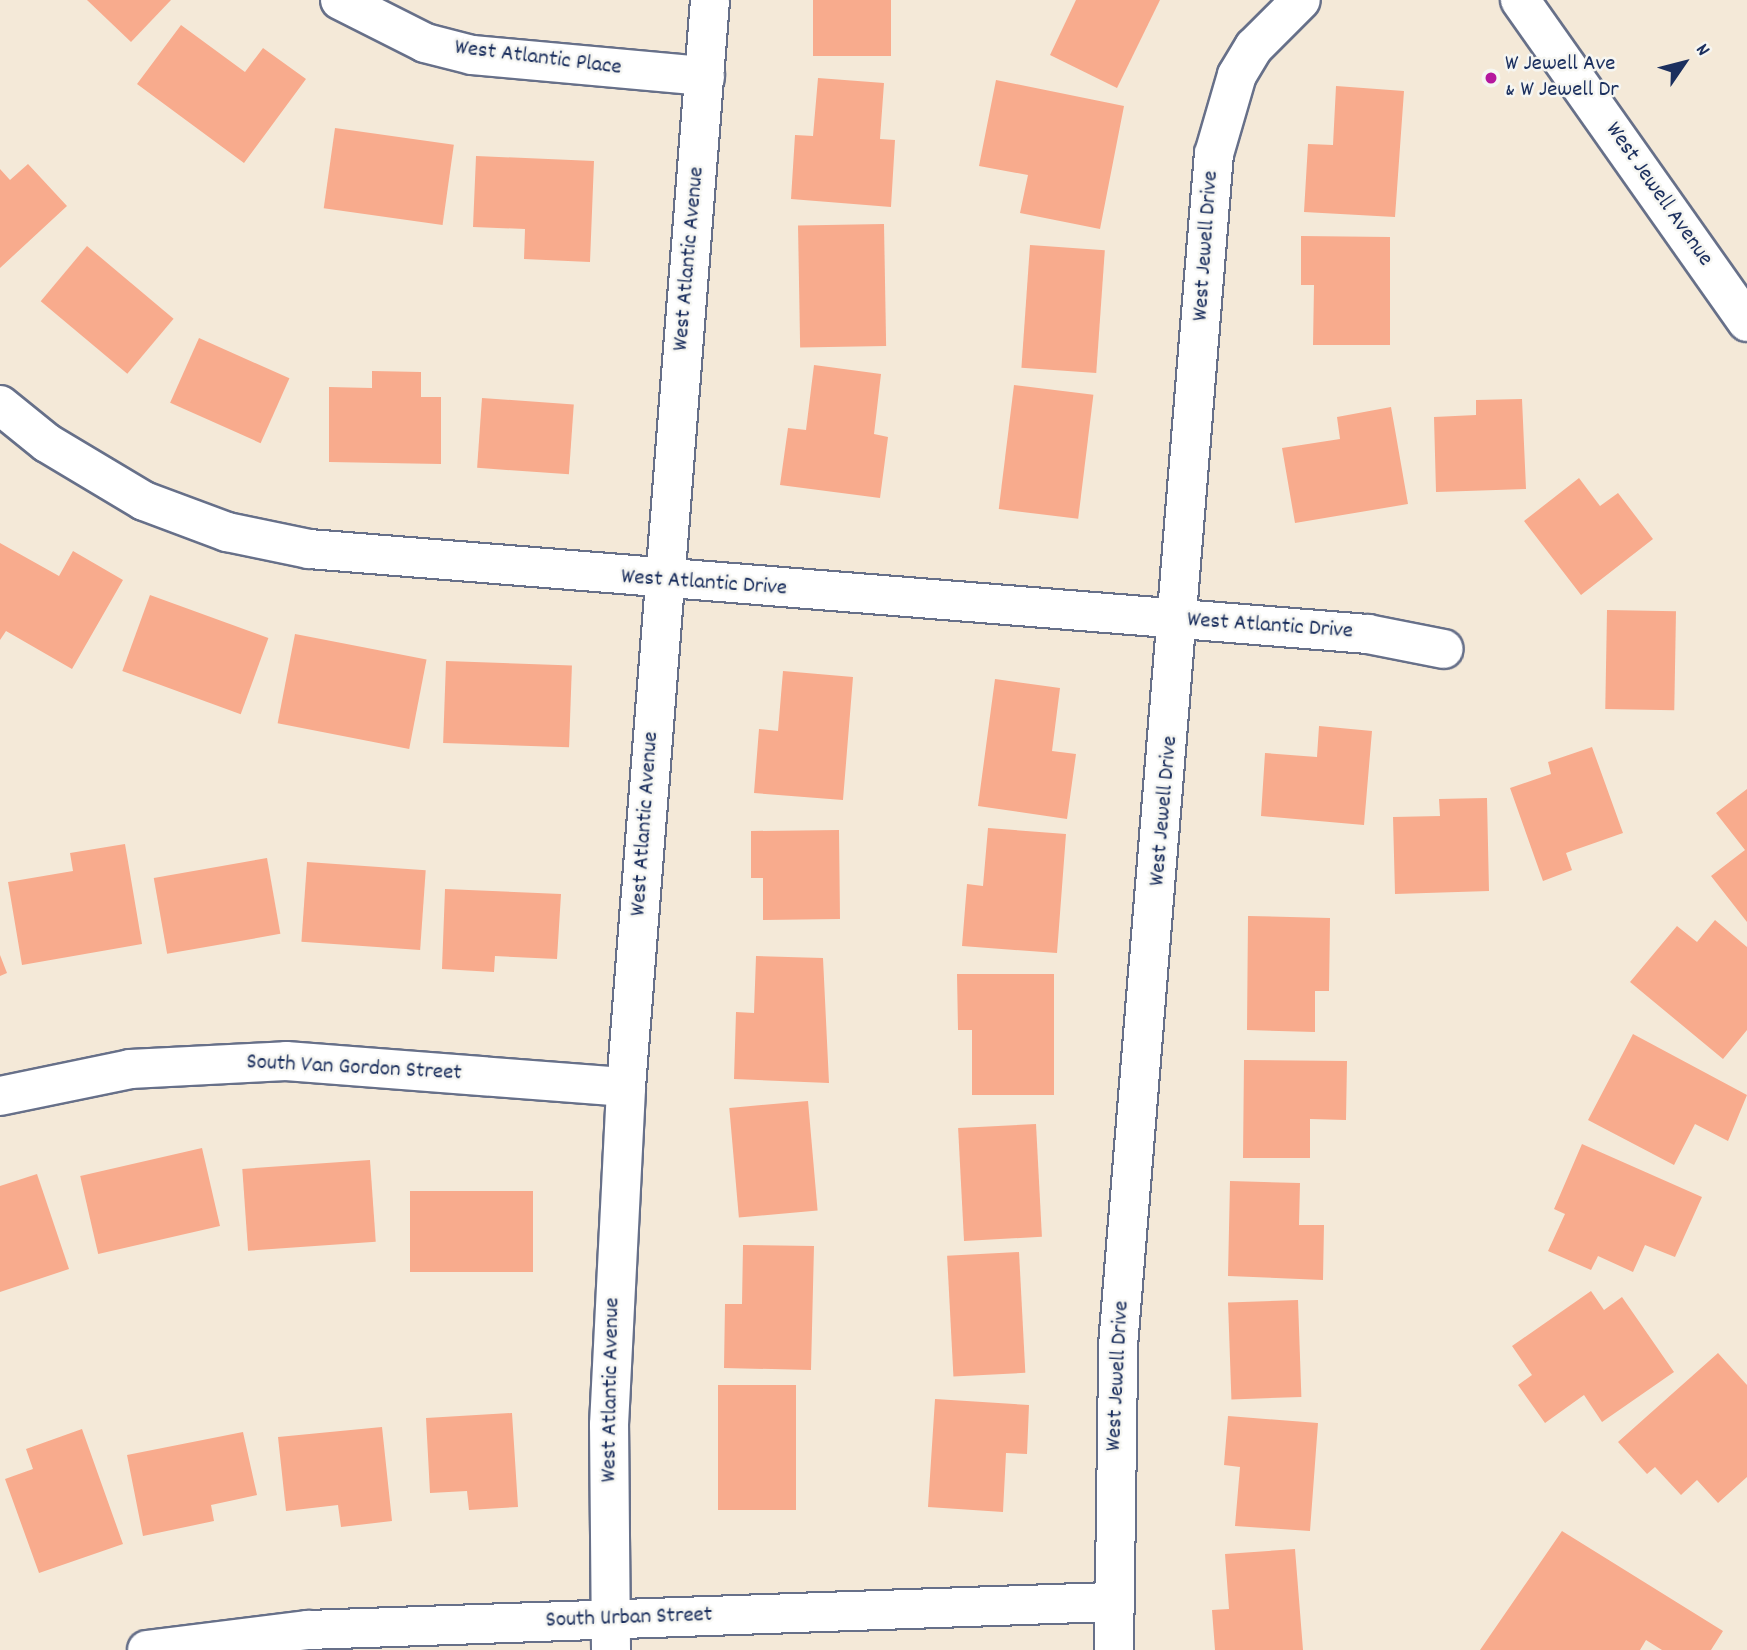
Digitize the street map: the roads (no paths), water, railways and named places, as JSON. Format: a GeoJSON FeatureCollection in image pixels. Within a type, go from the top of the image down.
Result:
{"type":"FeatureCollection","features":[{"type":"Feature","properties":{"kind":"street","name":"West Atlantic Place"},"geometry":{"type":"LineString","coordinates":[[341,0],[425,43],[472,55],[705,76]]}},
{"type":"Feature","properties":{"kind":"street","name":"West Atlantic Avenue"},"geometry":{"type":"LineString","coordinates":[[611,1635],[612,1314],[626,1087],[710,0]]}},
{"type":"Feature","properties":{"kind":"street","name":"West Jewell Drive"},"geometry":{"type":"LineString","coordinates":[[1114,1650],[1111,1602],[1118,1346],[1181,621],[1214,154],[1237,75],[1254,47],[1301,0]]}},
{"type":"Feature","properties":{"kind":"street","name":"West Jewell Avenue"},"geometry":{"type":"LineString","coordinates":[[1520,0],[1747,322]]}},
{"type":"Feature","properties":{"kind":"street","name":"West Atlantic Drive"},"geometry":{"type":"LineString","coordinates":[[0,405],[93,473],[227,532],[351,555],[665,582],[1368,634],[1444,649]]}},
{"type":"Feature","properties":{"kind":"street","name":"South Van Gordon Street"},"geometry":{"type":"LineString","coordinates":[[0,1096],[130,1069],[274,1061],[626,1087]]}},
{"type":"Feature","properties":{"kind":"street","name":"South Urban Street"},"geometry":{"type":"LineString","coordinates":[[147,1650],[269,1633],[611,1635],[1111,1602]]}},
{"type":"Feature","properties":{"kind":"place","name":"W Jewell Ave & W Jewell Dr"},"geometry":{"type":"Point","coordinates":[1491,78]}}]}
